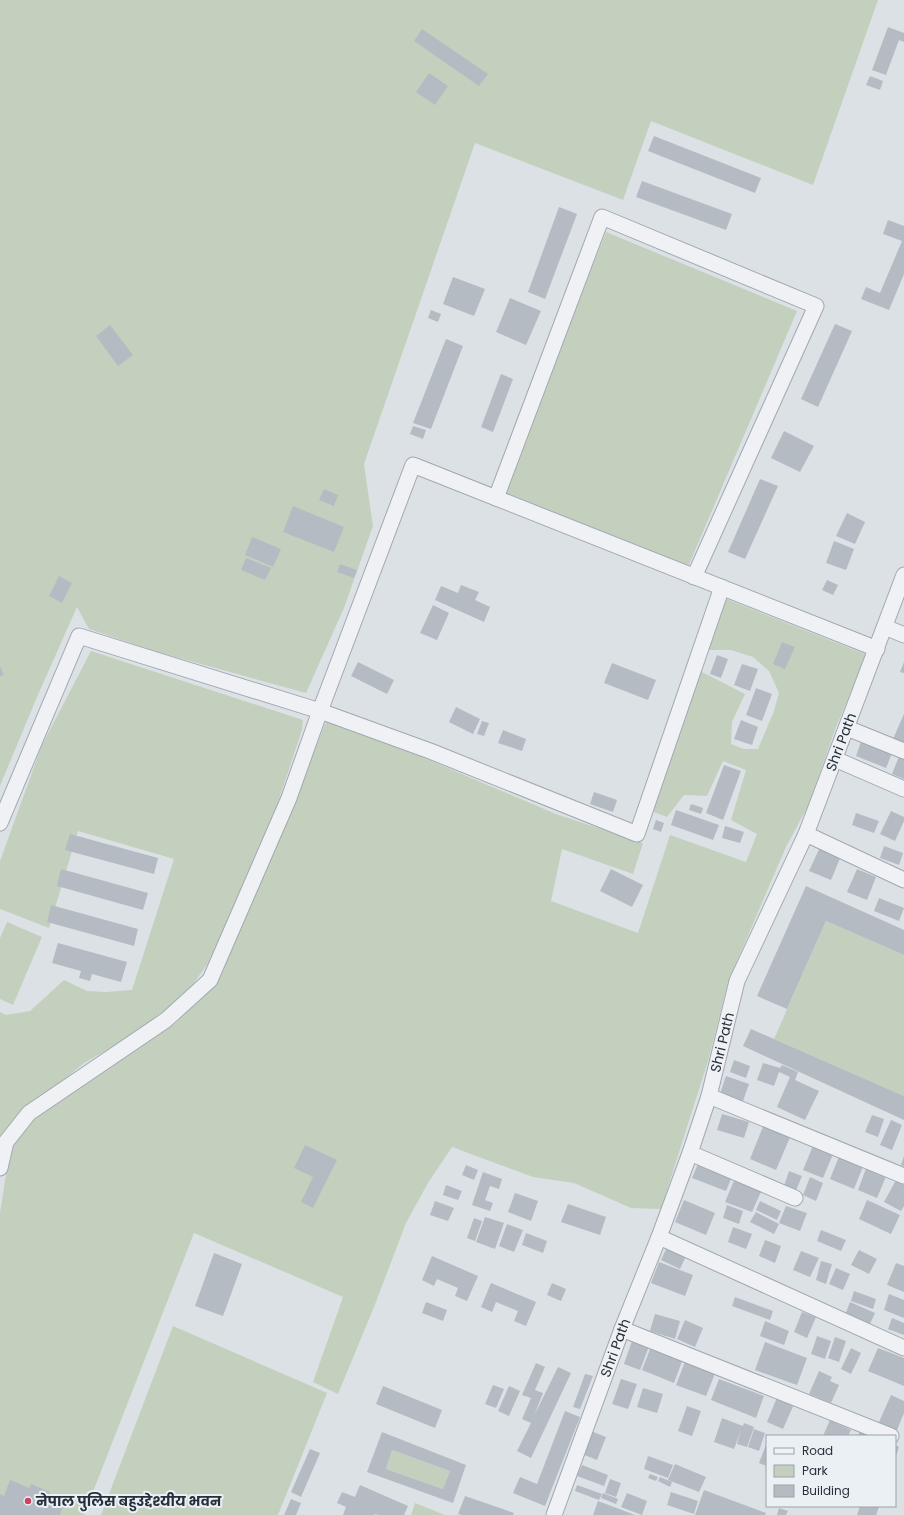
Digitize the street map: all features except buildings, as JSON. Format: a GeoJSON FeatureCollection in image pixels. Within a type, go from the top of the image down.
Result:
{"type":"FeatureCollection","features":[{"type":"Feature","properties":{"kind":"street"},"geometry":{"type":"LineString","coordinates":[[496,498],[602,217],[816,306],[694,577]]}},
{"type":"Feature","properties":{"kind":"street"},"geometry":{"type":"LineString","coordinates":[[0,1168],[6,1142],[29,1113],[166,1020],[210,980],[289,798],[320,711],[413,465],[877,648]]}},
{"type":"Feature","properties":{"kind":"street","name":"Shri Path"},"geometry":{"type":"LineString","coordinates":[[554,1515],[622,1329],[659,1237],[690,1153],[709,1096],[737,982],[806,834],[904,575]]}},
{"type":"Feature","properties":{"kind":"street"},"geometry":{"type":"LineString","coordinates":[[0,823],[79,636],[320,711],[430,751],[637,834],[722,587]]}},
{"type":"Feature","properties":{"kind":"street"},"geometry":{"type":"LineString","coordinates":[[885,627],[904,635]]}},
{"type":"Feature","properties":{"kind":"street"},"geometry":{"type":"LineString","coordinates":[[847,728],[904,751]]}},
{"type":"Feature","properties":{"kind":"street"},"geometry":{"type":"LineString","coordinates":[[835,760],[904,788]]}},
{"type":"Feature","properties":{"kind":"street"},"geometry":{"type":"LineString","coordinates":[[806,834],[904,880]]}},
{"type":"Feature","properties":{"kind":"street"},"geometry":{"type":"LineString","coordinates":[[709,1096],[904,1176]]}},
{"type":"Feature","properties":{"kind":"street"},"geometry":{"type":"LineString","coordinates":[[690,1153],[796,1198]]}},
{"type":"Feature","properties":{"kind":"street"},"geometry":{"type":"LineString","coordinates":[[659,1237],[904,1348]]}},
{"type":"Feature","properties":{"kind":"street"},"geometry":{"type":"LineString","coordinates":[[622,1329],[888,1435]]}},
{"type":"Feature","properties":{"kind":"green space"},"geometry":{"type":"Polygon","coordinates":[[[0,0],[878,0],[813,185],[651,121],[623,200],[475,143],[364,464],[373,526],[344,608],[306,693],[154,651],[89,629],[77,607],[0,786],[0,0]]]}},
{"type":"Feature","properties":{"kind":"green space"},"geometry":{"type":"Polygon","coordinates":[[[606,232],[797,311],[688,567],[502,495],[606,232]]]}},
{"type":"Feature","properties":{"kind":"green space"},"geometry":{"type":"Polygon","coordinates":[[[724,598],[867,655],[836,727],[809,804],[786,847],[728,982],[708,1061],[661,1209],[631,1208],[574,1183],[533,1177],[452,1147],[428,1183],[406,1223],[374,1307],[338,1394],[313,1382],[343,1297],[194,1233],[84,1515],[0,1515],[0,1213],[10,1149],[33,1117],[89,1076],[175,1024],[213,985],[279,836],[328,717],[556,814],[643,843],[633,874],[562,849],[551,901],[638,933],[670,835],[746,862],[757,834],[731,820],[746,770],[723,761],[707,796],[684,795],[667,817],[651,811],[700,671],[745,694],[732,722],[731,744],[744,749],[758,749],[774,711],[779,693],[769,671],[753,657],[731,650],[706,650],[724,598]]]}},
{"type":"Feature","properties":{"kind":"green space"},"geometry":{"type":"Polygon","coordinates":[[[91,651],[303,720],[302,730],[267,836],[208,963],[187,993],[128,1038],[84,1063],[24,1112],[0,1144],[0,1012],[6,1015],[30,1011],[64,980],[87,991],[106,992],[132,990],[174,859],[78,831],[49,928],[0,909],[0,861],[42,745],[91,651]]]}},
{"type":"Feature","properties":{"kind":"green space"},"geometry":{"type":"Polygon","coordinates":[[[826,921],[904,955],[904,1096],[774,1039],[826,921]]]}},
{"type":"Feature","properties":{"kind":"green space"},"geometry":{"type":"Polygon","coordinates":[[[7,922],[42,937],[13,1005],[0,999],[0,938],[7,922]]]}},
{"type":"Feature","properties":{"kind":"green space"},"geometry":{"type":"Polygon","coordinates":[[[173,1326],[327,1393],[278,1515],[101,1515],[173,1326]]]}},
{"type":"Feature","properties":{"kind":"green space"},"geometry":{"type":"Polygon","coordinates":[[[392,1450],[450,1471],[443,1489],[386,1469],[392,1450]]]}},
{"type":"Feature","properties":{"kind":"green space"},"geometry":{"type":"Polygon","coordinates":[[[415,1503],[445,1515],[411,1515],[415,1503]]]}},
{"type":"Feature","properties":{"kind":"place","name":"नेपाल पुलिस बहुउद्देश्यीय भवन"},"geometry":{"type":"Point","coordinates":[28,1501]}}]}
